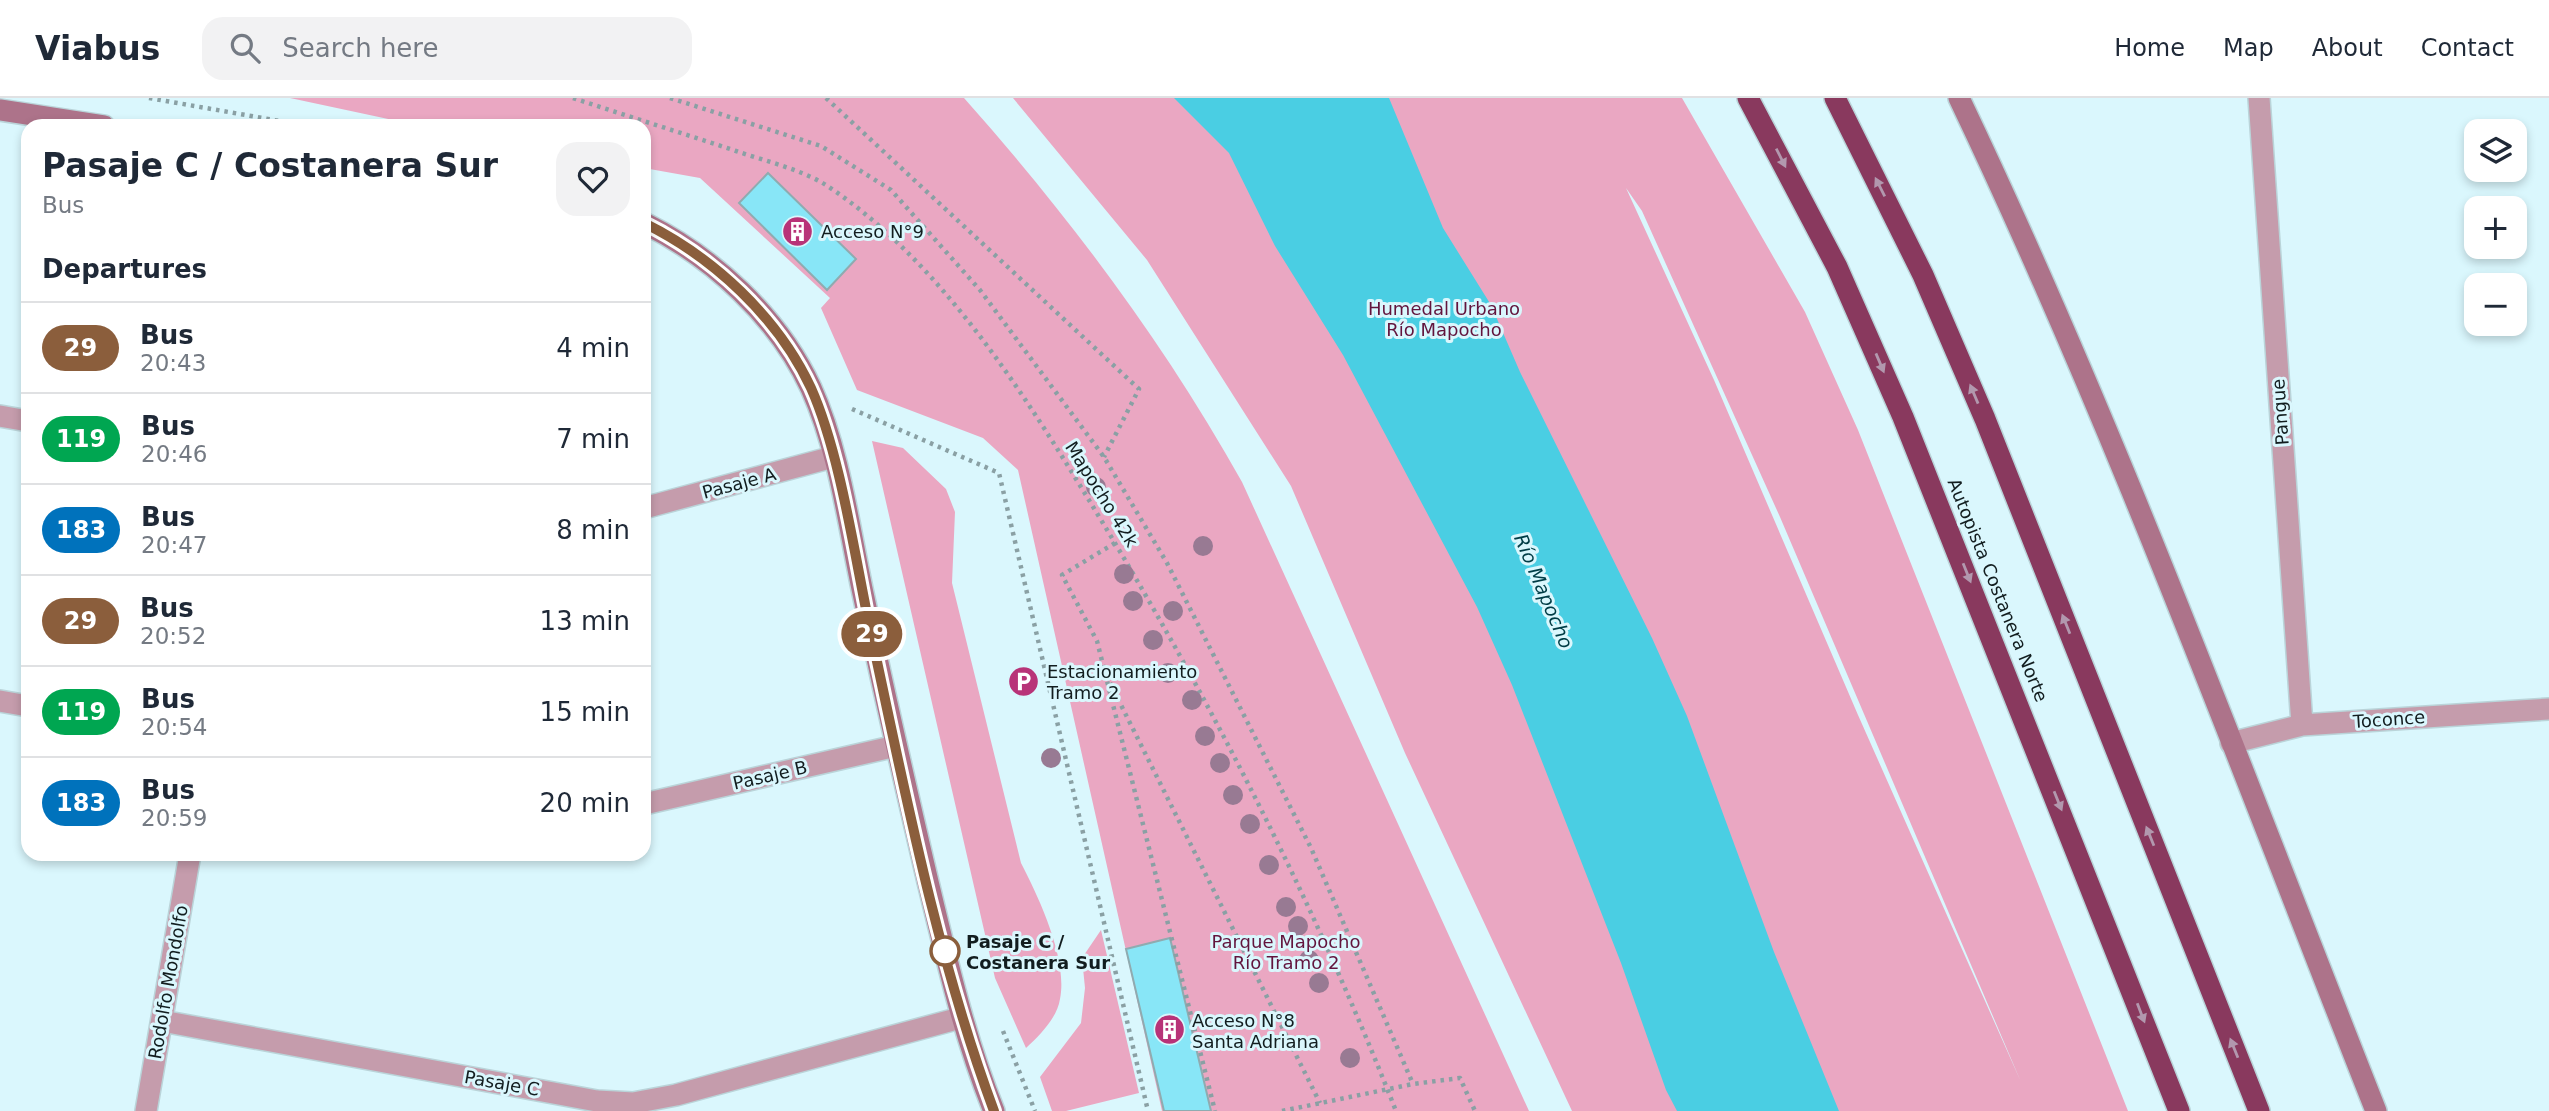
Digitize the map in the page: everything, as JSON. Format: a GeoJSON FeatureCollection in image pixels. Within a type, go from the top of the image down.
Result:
{"type":"FeatureCollection","features":[{"type":"Feature","properties":{"kind":"highway","name":"Autopista Costanera Norte"},"geometry":{"type":"LineString","coordinates":[[1748,98],[1837,267],[1908,429],[2179,1111]]}},
{"type":"Feature","properties":{"kind":"highway"},"geometry":{"type":"LineString","coordinates":[[1835,98],[1894,214],[1975,395],[2259,1111]]}},
{"type":"Feature","properties":{"kind":"main road"},"geometry":{"type":"LineString","coordinates":[[1959,98],[2068,342],[2231,743],[2376,1111]]}},
{"type":"Feature","properties":{"kind":"main road"},"geometry":{"type":"LineString","coordinates":[[0,110],[58,119]]}},
{"type":"Feature","properties":{"kind":"main road"},"geometry":{"type":"LineString","coordinates":[[651,227],[712,266],[768,321],[792,353],[811,389],[833,457],[896,746],[960,1018],[994,1111]]}},
{"type":"Feature","properties":{"kind":"street","name":"Pangue"},"geometry":{"type":"LineString","coordinates":[[2259,98],[2302,725]]}},
{"type":"Feature","properties":{"kind":"street"},"geometry":{"type":"LineString","coordinates":[[0,416],[21,420]]}},
{"type":"Feature","properties":{"kind":"street","name":"Pasaje A"},"geometry":{"type":"LineString","coordinates":[[651,506],[833,457]]}},
{"type":"Feature","properties":{"kind":"street"},"geometry":{"type":"LineString","coordinates":[[0,701],[21,705]]}},
{"type":"Feature","properties":{"kind":"street","name":"Toconce"},"geometry":{"type":"LineString","coordinates":[[2231,743],[2302,725],[2549,709]]}},
{"type":"Feature","properties":{"kind":"street","name":"Pasaje B"},"geometry":{"type":"LineString","coordinates":[[651,802],[896,746]]}},
{"type":"Feature","properties":{"kind":"street","name":"Rodolfo Mondolfo"},"geometry":{"type":"LineString","coordinates":[[146,1111],[189,861]]}},
{"type":"Feature","properties":{"kind":"street","name":"Pasaje C"},"geometry":{"type":"LineString","coordinates":[[162,1021],[597,1101],[633,1103],[655,1100],[960,1018]]}},
{"type":"Feature","properties":{"kind":"path"},"geometry":{"type":"LineString","coordinates":[[149,98],[268,119]]}},
{"type":"Feature","properties":{"kind":"path","name":"Mapocho 42k"},"geometry":{"type":"LineString","coordinates":[[573,98],[637,119]]}},
{"type":"Feature","properties":{"kind":"path"},"geometry":{"type":"LineString","coordinates":[[670,98],[821,146],[891,190],[980,290],[1104,457],[1167,564],[1311,848],[1413,1084]]}},
{"type":"Feature","properties":{"kind":"path"},"geometry":{"type":"LineString","coordinates":[[825,98],[1139,389],[1104,457]]}},
{"type":"Feature","properties":{"kind":"path","name":"Mapocho 42k"},"geometry":{"type":"LineString","coordinates":[[651,123],[775,164],[822,183],[860,209],[905,251],[979,335],[1055,445],[1115,543],[1226,737],[1356,1008],[1396,1111]]}},
{"type":"Feature","properties":{"kind":"path"},"geometry":{"type":"LineString","coordinates":[[842,404],[999,473],[1148,1111]]}},
{"type":"Feature","properties":{"kind":"path"},"geometry":{"type":"LineString","coordinates":[[1115,543],[1062,575],[1097,641],[1215,1111]]}},
{"type":"Feature","properties":{"kind":"path"},"geometry":{"type":"LineString","coordinates":[[1105,673],[1320,1103]]}},
{"type":"Feature","properties":{"kind":"path"},"geometry":{"type":"LineString","coordinates":[[1282,1111],[1413,1084],[1460,1078],[1475,1111]]}},
{"type":"Feature","properties":{"kind":"green space","name":"Parque Mapocho Río Tramo 2"},"geometry":{"type":"Polygon","coordinates":[[[290,98],[964,98],[1041,188],[1114,282],[1181,380],[1242,482],[1529,1111],[1162,1111],[1018,470],[983,438],[857,390],[821,308],[830,298],[700,178],[651,169],[651,119],[388,119],[290,98]]]}},
{"type":"Feature","properties":{"kind":"green space","name":"Humedal Urbano Río Mapocho"},"geometry":{"type":"Polygon","coordinates":[[[1013,98],[1682,98],[1805,312],[1858,430],[2128,1111],[1572,1111],[1405,753],[1291,486],[1147,260],[1013,98]],[[1626,188],[1714,380],[1858,715],[2021,1082],[1780,517],[1642,211],[1626,188]]]}},
{"type":"Feature","properties":{"kind":"green space"},"geometry":{"type":"Polygon","coordinates":[[[872,441],[903,448],[946,489],[955,512],[952,583],[1021,863],[1050,929],[1060,966],[1058,1006],[1047,1026],[1026,1048],[995,978],[872,441]]]}},
{"type":"Feature","properties":{"kind":"green space"},"geometry":{"type":"Polygon","coordinates":[[[1101,930],[1139,1093],[1066,1111],[1052,1111],[1040,1077],[1081,1023],[1085,988],[1082,958],[1101,930]]]}},
{"type":"Feature","properties":{"kind":"water","name":"Río Mapocho"},"geometry":{"type":"Polygon","coordinates":[[[1174,98],[1389,98],[1443,228],[1491,305],[1520,372],[1652,638],[1687,716],[1774,952],[1839,1111],[1677,1111],[1666,1090],[1621,963],[1512,685],[1477,607],[1343,355],[1275,246],[1229,153],[1174,98]]]}},
{"type":"Feature","properties":{"kind":"building","name":"Acceso N°9"},"geometry":{"type":"Polygon","coordinates":[[[768,173],[856,259],[827,290],[739,203],[768,173]]]}},
{"type":"Feature","properties":{"kind":"building","name":"Acceso N°8 Santa Adriana"},"geometry":{"type":"Polygon","coordinates":[[[1170,938],[1211,1111],[1164,1111],[1126,949],[1170,938]]]}},
{"type":"Feature","properties":{"kind":"bus line","name":"29"},"geometry":{"type":"LineString","coordinates":[[651,226],[712,266],[742,292],[792,353],[811,389],[833,457],[896,746],[960,1018],[994,1111]]}},
{"type":"Feature","properties":{"kind":"place","name":"Acceso N°9"},"geometry":{"type":"Point","coordinates":[798,231]}},
{"type":"Feature","properties":{"kind":"place","name":"Estacionamiento Tramo 2"},"geometry":{"type":"Point","coordinates":[1024,681]}},
{"type":"Feature","properties":{"kind":"place","name":"Pasaje C / Costanera Sur"},"geometry":{"type":"Point","coordinates":[945,951]}},
{"type":"Feature","properties":{"kind":"place","name":"Acceso N°8 Santa Adriana"},"geometry":{"type":"Point","coordinates":[1169,1030]}}]}
